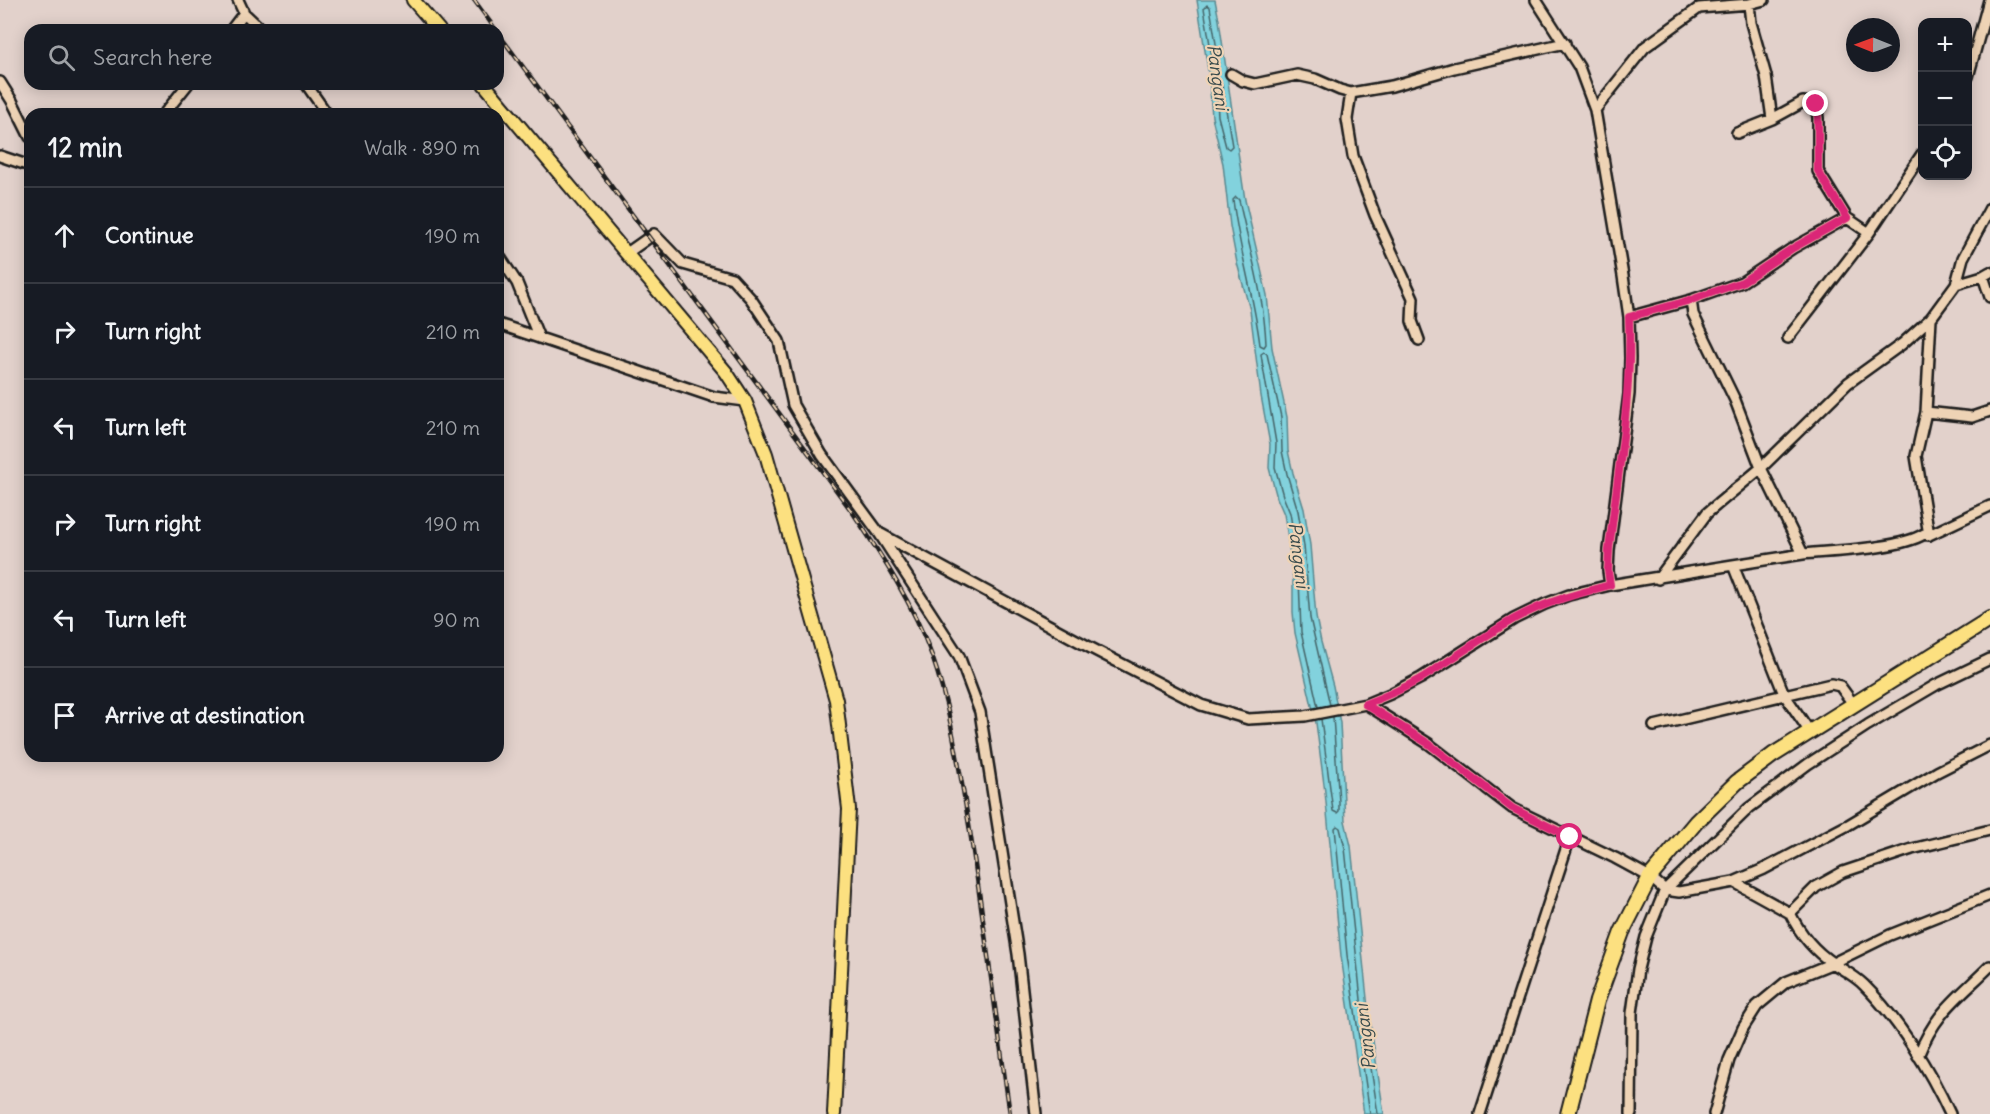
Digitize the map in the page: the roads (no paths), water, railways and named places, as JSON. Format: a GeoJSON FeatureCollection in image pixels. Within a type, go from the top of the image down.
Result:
{"type":"FeatureCollection","features":[{"type":"Feature","properties":{"kind":"highway"},"geometry":{"type":"LineString","coordinates":[[1569,1113],[1585,1046],[1609,966],[1622,932],[1650,877],[1696,822],[1737,782],[1773,755],[1990,619]]}},
{"type":"Feature","properties":{"kind":"main road"},"geometry":{"type":"LineString","coordinates":[[413,0],[434,24]]}},
{"type":"Feature","properties":{"kind":"main road"},"geometry":{"type":"LineString","coordinates":[[489,90],[726,372],[745,401],[766,454],[836,700],[846,778],[848,838],[834,1114]]}},
{"type":"Feature","properties":{"kind":"street"},"geometry":{"type":"LineString","coordinates":[[237,0],[244,13],[256,24]]}},
{"type":"Feature","properties":{"kind":"street"},"geometry":{"type":"LineString","coordinates":[[1536,0],[1579,67],[1595,110],[1616,224],[1629,317],[1629,394],[1609,550],[1610,585]]}},
{"type":"Feature","properties":{"kind":"street"},"geometry":{"type":"LineString","coordinates":[[1595,110],[1645,47],[1699,8],[1749,4],[1764,0]]}},
{"type":"Feature","properties":{"kind":"street"},"geometry":{"type":"LineString","coordinates":[[1969,72],[1989,0]]}},
{"type":"Feature","properties":{"kind":"street"},"geometry":{"type":"LineString","coordinates":[[1749,4],[1751,23],[1766,76],[1772,119]]}},
{"type":"Feature","properties":{"kind":"street"},"geometry":{"type":"LineString","coordinates":[[236,24],[244,13]]}},
{"type":"Feature","properties":{"kind":"street"},"geometry":{"type":"LineString","coordinates":[[1231,74],[1254,84],[1288,76],[1307,77],[1351,93],[1392,86],[1454,68],[1564,43]]}},
{"type":"Feature","properties":{"kind":"street"},"geometry":{"type":"LineString","coordinates":[[0,82],[24,125]]}},
{"type":"Feature","properties":{"kind":"street"},"geometry":{"type":"LineString","coordinates":[[169,108],[183,90]]}},
{"type":"Feature","properties":{"kind":"street"},"geometry":{"type":"LineString","coordinates":[[310,90],[323,108]]}},
{"type":"Feature","properties":{"kind":"street"},"geometry":{"type":"LineString","coordinates":[[1351,93],[1347,119],[1353,156],[1379,223],[1413,298],[1412,321],[1419,340]]}},
{"type":"Feature","properties":{"kind":"street"},"geometry":{"type":"LineString","coordinates":[[1737,133],[1772,119],[1803,102],[1816,104],[1818,171],[1847,218],[1869,233]]}},
{"type":"Feature","properties":{"kind":"street"},"geometry":{"type":"LineString","coordinates":[[0,156],[24,164]]}},
{"type":"Feature","properties":{"kind":"street"},"geometry":{"type":"LineString","coordinates":[[1788,338],[1869,233],[1918,161]]}},
{"type":"Feature","properties":{"kind":"street"},"geometry":{"type":"LineString","coordinates":[[1658,579],[1707,513],[1761,468],[1848,383],[1902,344],[1931,318],[1956,284],[1963,258],[1990,208]]}},
{"type":"Feature","properties":{"kind":"street"},"geometry":{"type":"LineString","coordinates":[[1629,317],[1691,300],[1742,282],[1793,248],[1847,218]]}},
{"type":"Feature","properties":{"kind":"street"},"geometry":{"type":"LineString","coordinates":[[627,253],[654,234],[683,264],[732,278],[751,299],[779,341],[793,405],[822,455],[879,533],[959,656],[980,712],[1018,954],[1036,1114]]}},
{"type":"Feature","properties":{"kind":"street"},"geometry":{"type":"LineString","coordinates":[[504,263],[518,283],[539,338]]}},
{"type":"Feature","properties":{"kind":"street"},"geometry":{"type":"LineString","coordinates":[[1956,284],[1986,274],[1990,297]]}},
{"type":"Feature","properties":{"kind":"street"},"geometry":{"type":"LineString","coordinates":[[1691,300],[1693,314],[1735,400],[1761,468],[1803,554]]}},
{"type":"Feature","properties":{"kind":"street"},"geometry":{"type":"LineString","coordinates":[[1929,536],[1916,456],[1926,412],[1931,318]]}},
{"type":"Feature","properties":{"kind":"street"},"geometry":{"type":"LineString","coordinates":[[504,326],[714,397],[745,401]]}},
{"type":"Feature","properties":{"kind":"street"},"geometry":{"type":"LineString","coordinates":[[1926,412],[1961,418],[1990,411]]}},
{"type":"Feature","properties":{"kind":"street"},"geometry":{"type":"LineString","coordinates":[[879,533],[1201,705],[1248,719],[1305,716],[1365,704],[1421,678],[1514,619],[1569,595],[1610,585],[1658,579],[1732,565],[1893,544],[1916,539],[1924,534],[1929,536],[1990,507]]}},
{"type":"Feature","properties":{"kind":"street"},"geometry":{"type":"LineString","coordinates":[[1732,565],[1784,694],[1810,732]]}},
{"type":"Feature","properties":{"kind":"street"},"geometry":{"type":"LineString","coordinates":[[1631,1114],[1632,1013],[1638,969],[1646,937],[1665,890],[1749,808],[1808,764],[1935,685],[1990,659]]}},
{"type":"Feature","properties":{"kind":"street"},"geometry":{"type":"LineString","coordinates":[[1654,726],[1831,684],[1840,686],[1854,705]]}},
{"type":"Feature","properties":{"kind":"street"},"geometry":{"type":"LineString","coordinates":[[1365,704],[1429,744],[1512,808],[1650,877],[1665,890],[1686,891],[1734,882],[1764,869],[1848,825],[1937,772],[1990,745]]}},
{"type":"Feature","properties":{"kind":"street"},"geometry":{"type":"LineString","coordinates":[[1790,913],[1816,887],[1843,872],[1912,849],[1990,830]]}},
{"type":"Feature","properties":{"kind":"street"},"geometry":{"type":"LineString","coordinates":[[1480,1114],[1570,837]]}},
{"type":"Feature","properties":{"kind":"street"},"geometry":{"type":"LineString","coordinates":[[1734,882],[1790,913],[1801,936],[1833,963],[1862,982],[1879,1000],[1936,1084],[1950,1114]]}},
{"type":"Feature","properties":{"kind":"street"},"geometry":{"type":"LineString","coordinates":[[1714,1114],[1728,1059],[1743,1028],[1757,1006],[1786,982],[1833,963],[1890,935],[1990,895]]}},
{"type":"Feature","properties":{"kind":"street"},"geometry":{"type":"LineString","coordinates":[[1918,1056],[1941,1013],[1990,966]]}},
{"type":"Feature","properties":{"kind":"water","name":"Pangani"},"geometry":{"type":"Polygon","coordinates":[[[1197,0],[1215,0],[1219,20],[1245,200],[1267,295],[1272,348],[1287,417],[1288,451],[1304,509],[1310,545],[1316,617],[1340,723],[1345,821],[1351,846],[1368,1008],[1384,1114],[1364,1114],[1341,956],[1316,723],[1295,633],[1293,579],[1288,538],[1284,514],[1269,468],[1270,444],[1261,396],[1250,310],[1230,226],[1223,164],[1212,117],[1209,76],[1197,0]]]}},
{"type":"Feature","properties":{"kind":"railway"},"geometry":{"type":"LineString","coordinates":[[474,0],[492,24]]}},
{"type":"Feature","properties":{"kind":"railway"},"geometry":{"type":"LineString","coordinates":[[504,41],[853,513],[886,564],[916,618],[939,676],[954,739],[969,825],[1010,1114]]}}]}
